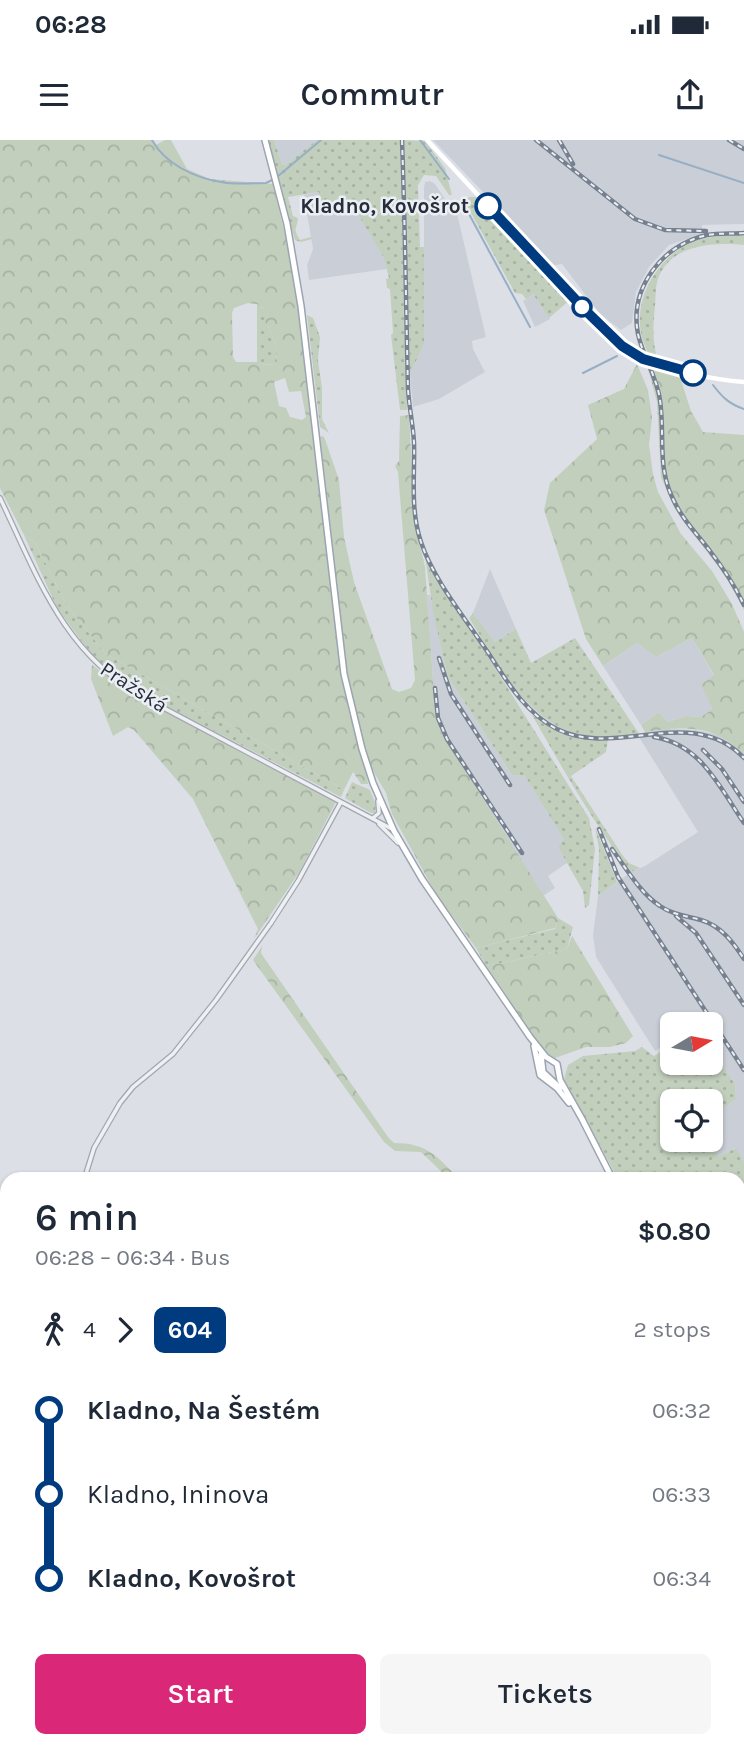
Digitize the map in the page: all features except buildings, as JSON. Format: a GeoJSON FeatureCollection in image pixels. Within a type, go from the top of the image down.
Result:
{"type":"FeatureCollection","features":[{"type":"Feature","properties":{"kind":"main road"},"geometry":{"type":"LineString","coordinates":[[265,140],[292,246],[301,306],[344,674],[351,712],[373,782],[394,831],[412,863],[530,1037],[541,1054],[544,1074],[558,1084],[597,1148]]}},
{"type":"Feature","properties":{"kind":"main road"},"geometry":{"type":"LineString","coordinates":[[427,140],[587,312],[631,352],[643,359],[682,371],[720,380],[744,382]]}},
{"type":"Feature","properties":{"kind":"main road"},"geometry":{"type":"LineString","coordinates":[[369,769],[385,810],[434,895]]}},
{"type":"Feature","properties":{"kind":"main road"},"geometry":{"type":"LineString","coordinates":[[530,1037],[550,1061],[557,1064],[559,1080],[609,1172]]}},
{"type":"Feature","properties":{"kind":"main road"},"geometry":{"type":"LineString","coordinates":[[530,1037],[537,1053],[540,1075],[557,1088],[569,1103]]}},
{"type":"Feature","properties":{"kind":"main road"},"geometry":{"type":"LineString","coordinates":[[543,1065],[550,1061]]}},
{"type":"Feature","properties":{"kind":"main road"},"geometry":{"type":"LineString","coordinates":[[550,1077],[558,1072]]}},
{"type":"Feature","properties":{"kind":"street","name":"Pražská"},"geometry":{"type":"LineString","coordinates":[[0,498],[56,614],[78,643],[112,677],[143,697],[394,831]]}},
{"type":"Feature","properties":{"kind":"street"},"geometry":{"type":"LineString","coordinates":[[373,782],[380,809],[373,819]]}},
{"type":"Feature","properties":{"kind":"street"},"geometry":{"type":"LineString","coordinates":[[86,1172],[94,1148],[120,1103],[133,1087],[173,1054],[216,1000],[298,881],[341,802]]}},
{"type":"Feature","properties":{"kind":"street"},"geometry":{"type":"LineString","coordinates":[[373,819],[385,810]]}},
{"type":"Feature","properties":{"kind":"street"},"geometry":{"type":"LineString","coordinates":[[373,819],[394,837],[412,863]]}},
{"type":"Feature","properties":{"kind":"street"},"geometry":{"type":"LineString","coordinates":[[394,831],[407,847]]}},
{"type":"Feature","properties":{"kind":"shaded area"},"geometry":{"type":"Polygon","coordinates":[[[274,140],[317,140],[285,165],[282,164],[274,140]]]}},
{"type":"Feature","properties":{"kind":"shaded area"},"geometry":{"type":"Polygon","coordinates":[[[433,140],[744,140],[744,224],[702,225],[702,234],[669,245],[649,267],[636,292],[632,323],[621,330],[600,314],[562,264],[550,266],[535,246],[433,140]]]}},
{"type":"Feature","properties":{"kind":"shaded area"},"geometry":{"type":"Polygon","coordinates":[[[430,181],[445,199],[455,205],[486,337],[472,341],[473,349],[485,372],[439,399],[413,407],[410,374],[424,344],[424,188],[425,182],[430,181]]]}},
{"type":"Feature","properties":{"kind":"shaded area"},"geometry":{"type":"Polygon","coordinates":[[[319,192],[333,206],[351,203],[384,257],[387,269],[309,280],[307,265],[313,249],[304,195],[319,192]]]}},
{"type":"Feature","properties":{"kind":"shaded area"},"geometry":{"type":"Polygon","coordinates":[[[533,294],[550,319],[535,327],[523,301],[533,294]]]}},
{"type":"Feature","properties":{"kind":"shaded area"},"geometry":{"type":"Polygon","coordinates":[[[490,569],[516,629],[495,642],[473,613],[490,569]]]}},
{"type":"Feature","properties":{"kind":"shaded area"},"geometry":{"type":"Polygon","coordinates":[[[427,595],[430,595],[448,677],[512,775],[525,776],[565,839],[558,847],[567,863],[548,876],[555,888],[543,896],[441,732],[435,708],[427,595]]]}},
{"type":"Feature","properties":{"kind":"shaded area"},"geometry":{"type":"Polygon","coordinates":[[[692,638],[714,676],[714,709],[701,717],[686,716],[668,722],[659,712],[641,725],[603,666],[637,643],[656,657],[692,638]]]}},
{"type":"Feature","properties":{"kind":"shaded area"},"geometry":{"type":"Polygon","coordinates":[[[663,729],[696,730],[720,735],[744,753],[744,1162],[735,1148],[719,1158],[715,1152],[723,1152],[723,1108],[736,1099],[735,1084],[723,1066],[723,1012],[660,1012],[660,1048],[655,1051],[596,957],[593,935],[598,896],[631,872],[698,832],[639,737],[645,732],[663,729]]]}},
{"type":"Feature","properties":{"kind":"green space"},"geometry":{"type":"Polygon","coordinates":[[[0,140],[152,140],[156,145],[171,140],[187,169],[210,179],[273,184],[288,247],[298,310],[341,674],[368,784],[361,784],[353,772],[344,790],[106,654],[67,606],[35,542],[24,535],[0,488],[0,140]],[[248,303],[234,308],[232,313],[233,357],[236,362],[277,364],[274,342],[265,322],[265,310],[257,304],[248,303]],[[285,378],[274,382],[279,406],[286,408],[290,417],[302,420],[306,417],[301,391],[289,392],[285,378]]]}},
{"type":"Feature","properties":{"kind":"green space"},"geometry":{"type":"Polygon","coordinates":[[[266,140],[274,140],[282,164],[285,165],[317,140],[400,140],[407,410],[400,410],[391,335],[390,289],[387,288],[386,279],[389,278],[384,258],[351,203],[333,206],[331,202],[322,204],[319,192],[288,197],[293,216],[298,218],[296,233],[300,240],[312,239],[301,242],[295,240],[266,140]]]}},
{"type":"Feature","properties":{"kind":"green space"},"geometry":{"type":"Polygon","coordinates":[[[404,140],[425,141],[445,168],[452,195],[449,195],[436,176],[424,175],[418,185],[420,247],[424,247],[424,344],[410,374],[404,140]]]}},
{"type":"Feature","properties":{"kind":"green space"},"geometry":{"type":"Polygon","coordinates":[[[469,197],[476,197],[571,299],[549,318],[533,294],[526,299],[522,294],[515,293],[465,202],[469,197]]]}},
{"type":"Feature","properties":{"kind":"green space"},"geometry":{"type":"Polygon","coordinates":[[[744,235],[744,245],[720,244],[694,248],[683,252],[664,267],[656,285],[654,341],[658,361],[650,359],[642,338],[640,322],[641,306],[654,275],[676,251],[690,243],[711,237],[744,235]]]}},
{"type":"Feature","properties":{"kind":"green space"},"geometry":{"type":"Polygon","coordinates":[[[257,304],[265,310],[265,322],[274,342],[277,364],[257,365],[257,304]]]}},
{"type":"Feature","properties":{"kind":"green space"},"geometry":{"type":"Polygon","coordinates":[[[307,315],[313,318],[320,337],[318,360],[322,419],[329,433],[320,427],[307,315]]]}},
{"type":"Feature","properties":{"kind":"green space"},"geometry":{"type":"Polygon","coordinates":[[[637,364],[648,390],[652,418],[649,445],[658,492],[681,534],[712,571],[732,604],[744,632],[744,753],[724,739],[704,731],[674,729],[645,732],[641,725],[659,712],[668,722],[686,716],[701,717],[713,709],[701,685],[714,675],[692,638],[656,657],[637,643],[603,666],[586,639],[544,510],[550,483],[597,439],[588,405],[624,389],[637,364]]]}},
{"type":"Feature","properties":{"kind":"green space"},"geometry":{"type":"Polygon","coordinates":[[[647,365],[679,374],[691,411],[703,432],[744,435],[744,610],[726,577],[675,509],[661,477],[657,402],[647,365]]]}},
{"type":"Feature","properties":{"kind":"green space"},"geometry":{"type":"Polygon","coordinates":[[[409,415],[415,524],[425,567],[435,708],[441,732],[558,918],[555,928],[476,948],[436,894],[392,814],[386,793],[372,769],[365,748],[347,674],[320,437],[325,439],[339,480],[344,537],[354,582],[392,689],[399,692],[411,688],[415,680],[398,472],[395,466],[399,461],[400,416],[409,415]]]}},
{"type":"Feature","properties":{"kind":"green space"},"geometry":{"type":"Polygon","coordinates":[[[24,535],[35,542],[67,606],[106,654],[344,790],[341,797],[135,690],[95,659],[57,608],[24,535]]]}},
{"type":"Feature","properties":{"kind":"green space"},"geometry":{"type":"Polygon","coordinates":[[[425,556],[589,818],[595,849],[589,905],[585,908],[583,891],[558,847],[564,839],[525,776],[512,775],[448,677],[433,612],[425,556]]]}},
{"type":"Feature","properties":{"kind":"green space"},"geometry":{"type":"Polygon","coordinates":[[[473,613],[495,642],[516,629],[531,663],[575,638],[638,732],[639,737],[608,739],[606,752],[571,776],[623,856],[629,863],[640,868],[631,872],[617,853],[532,715],[562,734],[565,730],[534,709],[509,681],[469,618],[473,613]]]}},
{"type":"Feature","properties":{"kind":"green space"},"geometry":{"type":"Polygon","coordinates":[[[92,665],[134,695],[336,802],[300,871],[254,939],[258,929],[193,799],[134,730],[128,727],[113,736],[91,679],[92,665]]]}},
{"type":"Feature","properties":{"kind":"green space"},"geometry":{"type":"Polygon","coordinates":[[[352,782],[370,790],[376,805],[375,813],[345,798],[352,782]]]}},
{"type":"Feature","properties":{"kind":"green space"},"geometry":{"type":"Polygon","coordinates":[[[595,827],[617,882],[598,896],[599,849],[595,827]]]}},
{"type":"Feature","properties":{"kind":"green space"},"geometry":{"type":"Polygon","coordinates":[[[558,918],[573,927],[567,949],[486,966],[476,948],[555,929],[558,918]]]}},
{"type":"Feature","properties":{"kind":"green space"},"geometry":{"type":"Polygon","coordinates":[[[572,936],[633,1036],[626,1043],[610,1047],[586,1047],[555,1058],[548,1057],[486,966],[567,949],[572,936]]]}},
{"type":"Feature","properties":{"kind":"green space"},"geometry":{"type":"Polygon","coordinates":[[[262,946],[261,953],[388,1137],[394,1143],[415,1145],[431,1152],[452,1172],[442,1172],[421,1152],[395,1151],[384,1142],[253,960],[262,946]]]}},
{"type":"Feature","properties":{"kind":"green space"},"geometry":{"type":"Polygon","coordinates":[[[642,1047],[654,1056],[660,1052],[660,1075],[723,1075],[723,1066],[735,1084],[736,1099],[723,1108],[723,1089],[660,1089],[660,1152],[716,1152],[719,1157],[736,1148],[744,1162],[744,1172],[614,1172],[564,1079],[568,1065],[583,1056],[635,1051],[642,1047]]]}},
{"type":"Feature","properties":{"kind":"waterway"},"geometry":{"type":"LineString","coordinates":[[152,140],[173,163],[201,177],[232,183],[266,183],[272,180]]}},
{"type":"Feature","properties":{"kind":"waterway"},"geometry":{"type":"LineString","coordinates":[[277,177],[321,140]]}},
{"type":"Feature","properties":{"kind":"waterway"},"geometry":{"type":"LineString","coordinates":[[420,140],[449,179]]}},
{"type":"Feature","properties":{"kind":"waterway"},"geometry":{"type":"LineString","coordinates":[[659,155],[744,183]]}},
{"type":"Feature","properties":{"kind":"waterway"},"geometry":{"type":"LineString","coordinates":[[462,201],[530,327]]}},
{"type":"Feature","properties":{"kind":"waterway"},"geometry":{"type":"LineString","coordinates":[[583,373],[617,356]]}},
{"type":"Feature","properties":{"kind":"waterway"},"geometry":{"type":"LineString","coordinates":[[713,385],[726,400],[744,409]]}},
{"type":"Feature","properties":{"kind":"railway"},"geometry":{"type":"LineString","coordinates":[[402,140],[408,389],[414,442],[414,505],[421,542],[433,570],[509,684],[535,714],[557,729],[580,737],[604,738],[701,734],[723,742],[744,758]]}},
{"type":"Feature","properties":{"kind":"railway"},"geometry":{"type":"LineString","coordinates":[[536,140],[635,219],[665,230],[706,231]]}},
{"type":"Feature","properties":{"kind":"railway"},"geometry":{"type":"LineString","coordinates":[[559,140],[573,164]]}},
{"type":"Feature","properties":{"kind":"railway"},"geometry":{"type":"LineString","coordinates":[[729,140],[744,149]]}},
{"type":"Feature","properties":{"kind":"railway"},"geometry":{"type":"LineString","coordinates":[[744,233],[707,235],[676,248],[652,271],[644,285],[637,317],[640,342],[660,400],[663,463],[668,487],[681,513],[724,571],[744,605]]}},
{"type":"Feature","properties":{"kind":"railway"},"geometry":{"type":"LineString","coordinates":[[439,658],[451,694],[510,785]]}},
{"type":"Feature","properties":{"kind":"railway"},"geometry":{"type":"LineString","coordinates":[[435,688],[438,718],[447,739],[522,853]]}},
{"type":"Feature","properties":{"kind":"railway"},"geometry":{"type":"LineString","coordinates":[[654,737],[685,748],[697,758],[717,782],[744,823]]}},
{"type":"Feature","properties":{"kind":"railway"},"geometry":{"type":"LineString","coordinates":[[703,750],[722,769],[744,802]]}},
{"type":"Feature","properties":{"kind":"railway"},"geometry":{"type":"LineString","coordinates":[[599,829],[618,877],[744,1070]]}},
{"type":"Feature","properties":{"kind":"railway"},"geometry":{"type":"LineString","coordinates":[[612,849],[653,901],[670,911],[715,926],[731,941],[744,959]]}},
{"type":"Feature","properties":{"kind":"railway"},"geometry":{"type":"LineString","coordinates":[[676,916],[696,933],[744,1005]]}},
{"type":"Feature","properties":{"kind":"bus line","name":"604"},"geometry":{"type":"LineString","coordinates":[[488,206],[531,254],[622,346],[643,359],[693,373]]}},
{"type":"Feature","properties":{"kind":"place","name":"Kladno, Kovošrot"},"geometry":{"type":"Point","coordinates":[488,206]}}]}
